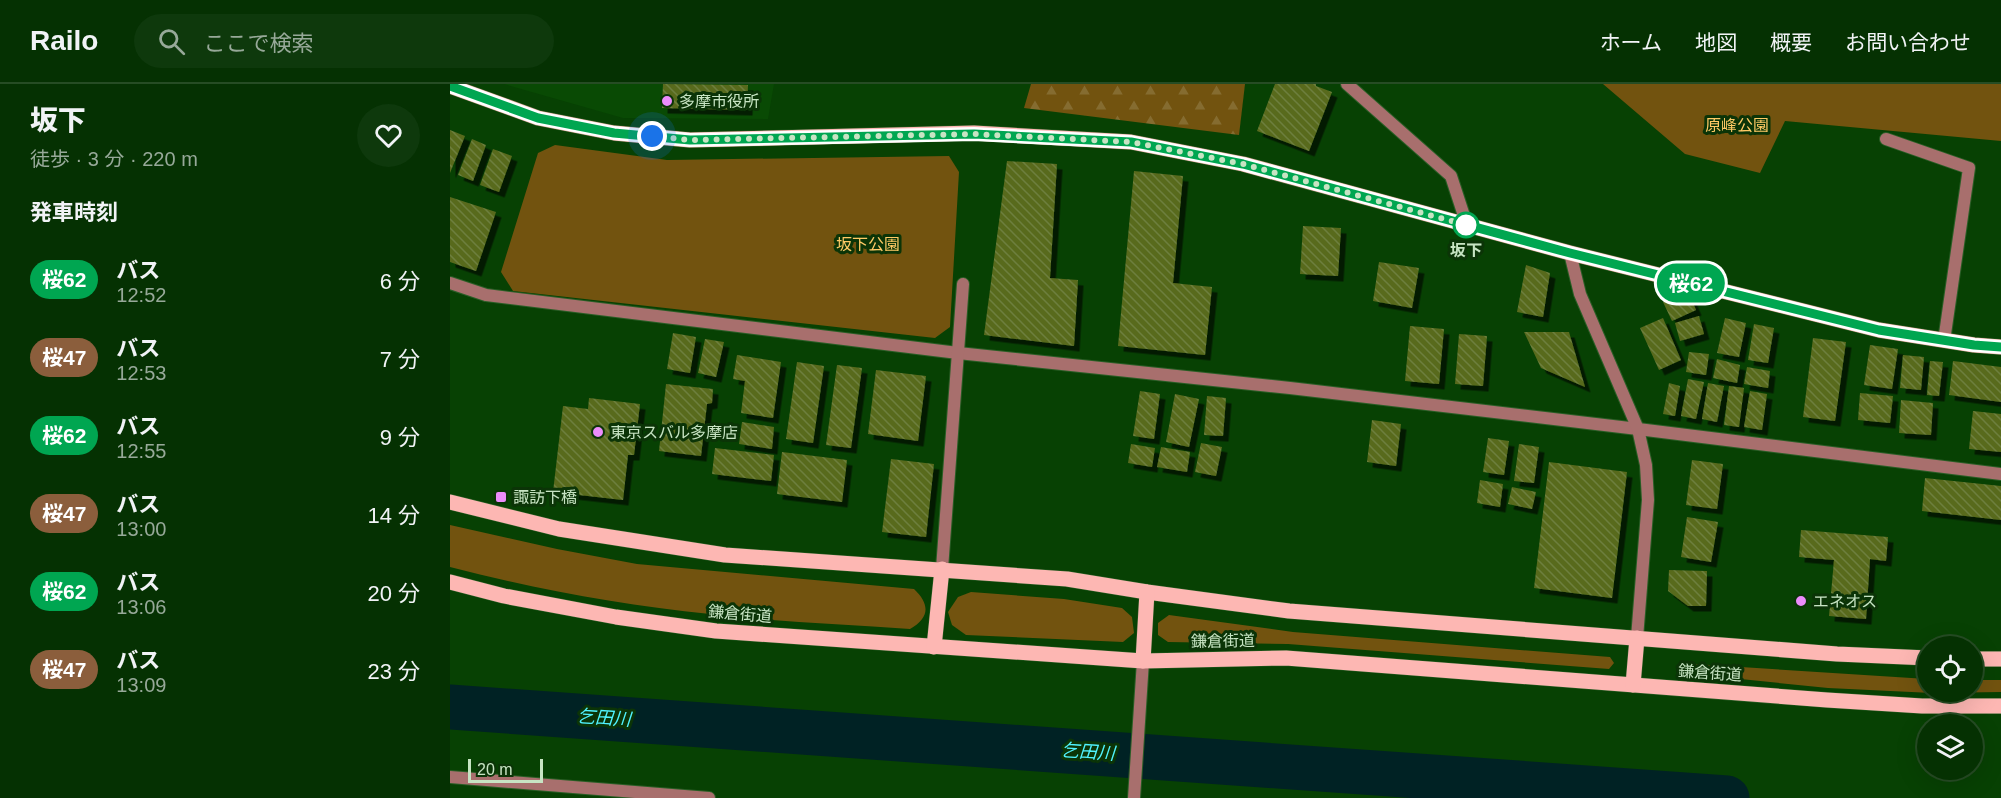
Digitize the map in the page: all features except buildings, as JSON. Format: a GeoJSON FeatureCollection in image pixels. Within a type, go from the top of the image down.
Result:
{"type":"FeatureCollection","features":[{"type":"Feature","properties":{"kind":"main road"},"geometry":{"type":"LineString","coordinates":[[450,86],[538,118],[614,133],[690,140],[974,134],[1131,142],[1243,164],[1570,253],[1879,330],[2001,347]]}},
{"type":"Feature","properties":{"kind":"main road","name":"鎌倉街道"},"geometry":{"type":"LineString","coordinates":[[450,502],[559,529],[714,553],[1067,579],[1289,611],[1837,654],[1917,658]]}},
{"type":"Feature","properties":{"kind":"main road"},"geometry":{"type":"LineString","coordinates":[[934,647],[942,569]]}},
{"type":"Feature","properties":{"kind":"main road","name":"鎌倉街道"},"geometry":{"type":"LineString","coordinates":[[450,582],[504,596],[716,631],[1143,660],[1286,658],[1922,706],[2001,706]]}},
{"type":"Feature","properties":{"kind":"main road"},"geometry":{"type":"LineString","coordinates":[[1143,660],[1147,592]]}},
{"type":"Feature","properties":{"kind":"main road"},"geometry":{"type":"LineString","coordinates":[[1633,685],[1637,638]]}},
{"type":"Feature","properties":{"kind":"main road"},"geometry":{"type":"LineString","coordinates":[[1983,659],[2001,659]]}},
{"type":"Feature","properties":{"kind":"street"},"geometry":{"type":"LineString","coordinates":[[1347,84],[1451,176],[1467,225]]}},
{"type":"Feature","properties":{"kind":"street"},"geometry":{"type":"LineString","coordinates":[[1886,139],[1969,168],[1944,340]]}},
{"type":"Feature","properties":{"kind":"street"},"geometry":{"type":"LineString","coordinates":[[1570,253],[1580,294],[1638,429],[1646,465],[1648,500],[1637,638]]}},
{"type":"Feature","properties":{"kind":"street"},"geometry":{"type":"LineString","coordinates":[[450,283],[486,295],[958,353],[1290,388],[2001,474]]}},
{"type":"Feature","properties":{"kind":"street"},"geometry":{"type":"LineString","coordinates":[[942,569],[963,284]]}},
{"type":"Feature","properties":{"kind":"street"},"geometry":{"type":"LineString","coordinates":[[1134,798],[1143,660]]}},
{"type":"Feature","properties":{"kind":"street"},"geometry":{"type":"LineString","coordinates":[[450,777],[644,795],[709,798]]}},
{"type":"Feature","properties":{"kind":"shaded area","name":"多摩市役所"},"geometry":{"type":"Polygon","coordinates":[[[504,84],[774,84],[768,119],[623,118],[504,84]]]}},
{"type":"Feature","properties":{"kind":"green space"},"geometry":{"type":"Polygon","coordinates":[[[1031,84],[1245,84],[1239,135],[1024,108],[1031,84]]]}},
{"type":"Feature","properties":{"kind":"green space","name":"原峰公園"},"geometry":{"type":"Polygon","coordinates":[[[1603,84],[2001,84],[2001,141],[1785,121],[1760,173],[1685,154],[1603,84]]]}},
{"type":"Feature","properties":{"kind":"green space","name":"坂下公園"},"geometry":{"type":"Polygon","coordinates":[[[555,145],[667,160],[949,156],[959,172],[950,327],[935,338],[513,291],[501,272],[538,153],[555,145]]]}},
{"type":"Feature","properties":{"kind":"green space"},"geometry":{"type":"Polygon","coordinates":[[[450,525],[637,564],[914,589],[923,600],[925,611],[917,625],[910,629],[735,617],[644,606],[579,595],[450,567],[450,525]]]}},
{"type":"Feature","properties":{"kind":"green space"},"geometry":{"type":"Polygon","coordinates":[[[971,592],[1064,599],[1122,608],[1132,617],[1134,633],[1123,642],[966,635],[952,625],[948,612],[958,597],[971,592]]]}},
{"type":"Feature","properties":{"kind":"green space"},"geometry":{"type":"Polygon","coordinates":[[[1169,615],[1293,632],[1610,657],[1614,663],[1609,669],[1288,644],[1168,642],[1158,635],[1158,623],[1169,615]]]}},
{"type":"Feature","properties":{"kind":"green space"},"geometry":{"type":"Polygon","coordinates":[[[1694,664],[1917,678],[1917,692],[1828,688],[1691,674],[1688,668],[1694,664]]]}},
{"type":"Feature","properties":{"kind":"green space"},"geometry":{"type":"Polygon","coordinates":[[[1983,680],[2001,680],[2001,692],[1983,692],[1983,680]]]}},
{"type":"Feature","properties":{"kind":"waterway","name":"乞田川"},"geometry":{"type":"LineString","coordinates":[[450,707],[1727,798]]}},
{"type":"Feature","properties":{"kind":"bus line","name":"桜62"},"geometry":{"type":"LineString","coordinates":[[450,86],[538,118],[614,133],[690,140],[974,134],[1131,142],[1243,164],[1570,253],[1879,330],[2001,347]]}},
{"type":"Feature","properties":{"kind":"place","name":"多摩市役所"},"geometry":{"type":"Point","coordinates":[667,101]}},
{"type":"Feature","properties":{"kind":"place","name":"坂下"},"geometry":{"type":"Point","coordinates":[1466,225]}},
{"type":"Feature","properties":{"kind":"place","name":"東京スバル多摩店"},"geometry":{"type":"Point","coordinates":[598,432]}},
{"type":"Feature","properties":{"kind":"place","name":"諏訪下橋"},"geometry":{"type":"Point","coordinates":[501,497]}},
{"type":"Feature","properties":{"kind":"place","name":"エネオス"},"geometry":{"type":"Point","coordinates":[1801,601]}},
{"type":"Feature","properties":{"kind":"route"},"geometry":{"type":"LineString","coordinates":[[652,136],[690,140],[974,134],[1131,142],[1243,164],[1466,225]]}}]}
